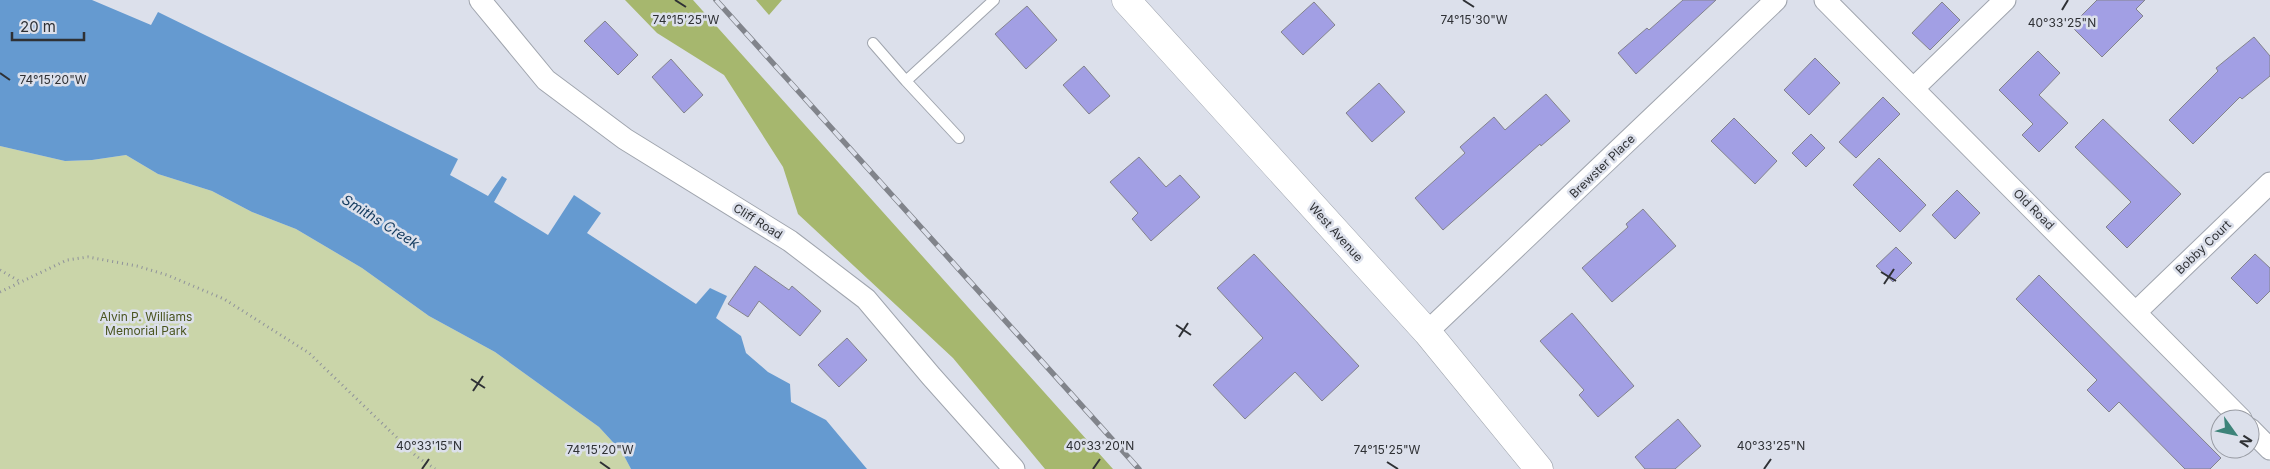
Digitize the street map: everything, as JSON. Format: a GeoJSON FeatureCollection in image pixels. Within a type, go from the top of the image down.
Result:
{"type":"FeatureCollection","features":[{"type":"Feature","properties":{"kind":"street","name":"Cliff Road"},"geometry":{"type":"LineString","coordinates":[[480,0],[546,80],[625,140],[790,242],[866,300],[1014,469]]}},
{"type":"Feature","properties":{"kind":"street","name":"West Avenue"},"geometry":{"type":"LineString","coordinates":[[1126,0],[1427,332],[1539,469]]}},
{"type":"Feature","properties":{"kind":"street","name":"Brewster Place"},"geometry":{"type":"LineString","coordinates":[[1427,332],[1776,0]]}},
{"type":"Feature","properties":{"kind":"street","name":"Old Road"},"geometry":{"type":"LineString","coordinates":[[1825,0],[2231,409]]}},
{"type":"Feature","properties":{"kind":"street"},"geometry":{"type":"LineString","coordinates":[[1914,88],[2005,0]]}},
{"type":"Feature","properties":{"kind":"street","name":"Bobby Court"},"geometry":{"type":"LineString","coordinates":[[2136,312],[2270,183]]}},
{"type":"Feature","properties":{"kind":"street"},"geometry":{"type":"LineString","coordinates":[[2260,439],[2270,449]]}},
{"type":"Feature","properties":{"kind":"lane"},"geometry":{"type":"LineString","coordinates":[[906,81],[994,0]]}},
{"type":"Feature","properties":{"kind":"lane"},"geometry":{"type":"LineString","coordinates":[[873,43],[958,138]]}},
{"type":"Feature","properties":{"kind":"path"},"geometry":{"type":"LineString","coordinates":[[0,292],[19,281],[67,260],[88,257],[127,264],[167,275],[210,293],[259,320],[309,354],[416,456],[435,469]]}},
{"type":"Feature","properties":{"kind":"path"},"geometry":{"type":"LineString","coordinates":[[0,270],[19,281]]}},
{"type":"Feature","properties":{"kind":"green space"},"geometry":{"type":"Polygon","coordinates":[[[625,0],[693,0],[1113,469],[1045,469],[953,358],[798,214],[783,167],[724,75],[657,33],[625,0]]]}},
{"type":"Feature","properties":{"kind":"green space"},"geometry":{"type":"Polygon","coordinates":[[[756,0],[782,0],[769,15],[756,0]]]}},
{"type":"Feature","properties":{"kind":"green space","name":"Alvin P. Williams Memorial Park"},"geometry":{"type":"Polygon","coordinates":[[[0,146],[65,161],[92,160],[126,155],[158,174],[212,191],[252,212],[296,229],[362,268],[429,316],[495,352],[599,427],[622,452],[631,469],[0,469],[0,146]]]}},
{"type":"Feature","properties":{"kind":"water","name":"Smiths Creek"},"geometry":{"type":"Polygon","coordinates":[[[0,0],[92,0],[151,25],[158,12],[458,159],[450,175],[488,196],[502,176],[507,179],[494,202],[548,235],[574,195],[601,213],[587,233],[696,304],[710,288],[727,296],[716,318],[741,336],[746,353],[768,372],[790,384],[791,402],[826,420],[867,469],[631,469],[622,452],[599,427],[495,352],[429,316],[362,268],[296,229],[252,212],[212,191],[158,174],[126,155],[92,160],[65,161],[0,146],[0,0]]]}},
{"type":"Feature","properties":{"kind":"building"},"geometry":{"type":"Polygon","coordinates":[[[1683,0],[1716,0],[1636,74],[1618,53],[1647,28],[1649,30],[1683,0]]]}},
{"type":"Feature","properties":{"kind":"building"},"geometry":{"type":"Polygon","coordinates":[[[2097,0],[2145,0],[2136,9],[2143,16],[2102,57],[2071,26],[2097,0]]]}},
{"type":"Feature","properties":{"kind":"building"},"geometry":{"type":"Polygon","coordinates":[[[1314,2],[1335,25],[1303,55],[1281,32],[1314,2]]]}},
{"type":"Feature","properties":{"kind":"building"},"geometry":{"type":"Polygon","coordinates":[[[1942,2],[1960,20],[1930,50],[1912,33],[1942,2]]]}},
{"type":"Feature","properties":{"kind":"building"},"geometry":{"type":"Polygon","coordinates":[[[1027,6],[1057,40],[1026,69],[995,34],[1027,6]]]}},
{"type":"Feature","properties":{"kind":"building"},"geometry":{"type":"Polygon","coordinates":[[[605,21],[638,55],[618,75],[584,41],[605,21]]]}},
{"type":"Feature","properties":{"kind":"building"},"geometry":{"type":"Polygon","coordinates":[[[2254,37],[2270,56],[2270,76],[2242,99],[2240,97],[2193,144],[2169,120],[2218,71],[2216,68],[2254,37]]]}},
{"type":"Feature","properties":{"kind":"building"},"geometry":{"type":"Polygon","coordinates":[[[2038,51],[2060,73],[2039,95],[2068,123],[2039,152],[2022,135],[2033,124],[1999,90],[2038,51]]]}},
{"type":"Feature","properties":{"kind":"building"},"geometry":{"type":"Polygon","coordinates":[[[1815,58],[1840,83],[1809,115],[1784,90],[1815,58]]]}},
{"type":"Feature","properties":{"kind":"building"},"geometry":{"type":"Polygon","coordinates":[[[671,59],[703,95],[684,113],[652,77],[671,59]]]}},
{"type":"Feature","properties":{"kind":"building"},"geometry":{"type":"Polygon","coordinates":[[[1084,66],[1110,96],[1089,114],[1063,85],[1084,66]]]}},
{"type":"Feature","properties":{"kind":"building"},"geometry":{"type":"Polygon","coordinates":[[[1379,83],[1405,112],[1372,142],[1346,113],[1379,83]]]}},
{"type":"Feature","properties":{"kind":"building"},"geometry":{"type":"Polygon","coordinates":[[[1546,94],[1570,121],[1541,146],[1540,144],[1443,230],[1415,198],[1465,153],[1460,147],[1494,117],[1505,130],[1546,94]]]}},
{"type":"Feature","properties":{"kind":"building"},"geometry":{"type":"Polygon","coordinates":[[[1883,97],[1900,114],[1856,158],[1839,142],[1883,97]]]}},
{"type":"Feature","properties":{"kind":"building"},"geometry":{"type":"Polygon","coordinates":[[[1734,118],[1777,161],[1755,184],[1711,141],[1734,118]]]}},
{"type":"Feature","properties":{"kind":"building"},"geometry":{"type":"Polygon","coordinates":[[[2103,119],[2181,194],[2127,248],[2106,227],[2131,202],[2075,147],[2103,119]]]}},
{"type":"Feature","properties":{"kind":"building"},"geometry":{"type":"Polygon","coordinates":[[[1811,134],[1825,148],[1806,167],[1792,153],[1811,134]]]}},
{"type":"Feature","properties":{"kind":"building"},"geometry":{"type":"Polygon","coordinates":[[[1139,157],[1166,187],[1180,175],[1200,197],[1151,241],[1132,219],[1138,213],[1110,182],[1139,157]]]}},
{"type":"Feature","properties":{"kind":"building"},"geometry":{"type":"Polygon","coordinates":[[[1879,158],[1926,205],[1900,232],[1853,185],[1879,158]]]}},
{"type":"Feature","properties":{"kind":"building"},"geometry":{"type":"Polygon","coordinates":[[[1957,190],[1980,213],[1955,239],[1932,215],[1957,190]]]}},
{"type":"Feature","properties":{"kind":"building"},"geometry":{"type":"Polygon","coordinates":[[[1643,209],[1676,246],[1612,302],[1582,268],[1628,227],[1626,224],[1643,209]]]}},
{"type":"Feature","properties":{"kind":"building"},"geometry":{"type":"Polygon","coordinates":[[[1896,247],[1912,263],[1893,282],[1876,266],[1896,247]]]}},
{"type":"Feature","properties":{"kind":"building"},"geometry":{"type":"Polygon","coordinates":[[[1254,254],[1359,366],[1322,401],[1295,372],[1245,419],[1213,385],[1263,338],[1217,288],[1254,254]]]}},
{"type":"Feature","properties":{"kind":"building"},"geometry":{"type":"Polygon","coordinates":[[[2255,254],[2270,268],[2270,291],[2257,304],[2231,278],[2255,254]]]}},
{"type":"Feature","properties":{"kind":"building"},"geometry":{"type":"Polygon","coordinates":[[[755,266],[789,290],[792,286],[821,311],[800,336],[759,301],[748,317],[728,304],[755,266]]]}},
{"type":"Feature","properties":{"kind":"building"},"geometry":{"type":"Polygon","coordinates":[[[2039,275],[2210,447],[2210,459],[2220,459],[2210,469],[2185,469],[2119,402],[2109,412],[2087,390],[2097,380],[2016,299],[2039,275]]]}},
{"type":"Feature","properties":{"kind":"building"},"geometry":{"type":"Polygon","coordinates":[[[1572,313],[1634,386],[1598,417],[1579,395],[1584,390],[1540,341],[1572,313]]]}},
{"type":"Feature","properties":{"kind":"building"},"geometry":{"type":"Polygon","coordinates":[[[847,338],[867,360],[839,387],[818,365],[847,338]]]}},
{"type":"Feature","properties":{"kind":"building"},"geometry":{"type":"Polygon","coordinates":[[[1678,419],[1701,446],[1675,469],[1645,469],[1635,457],[1678,419]]]}},
{"type":"Feature","properties":{"kind":"railway"},"geometry":{"type":"LineString","coordinates":[[716,0],[1139,469]]}}]}
